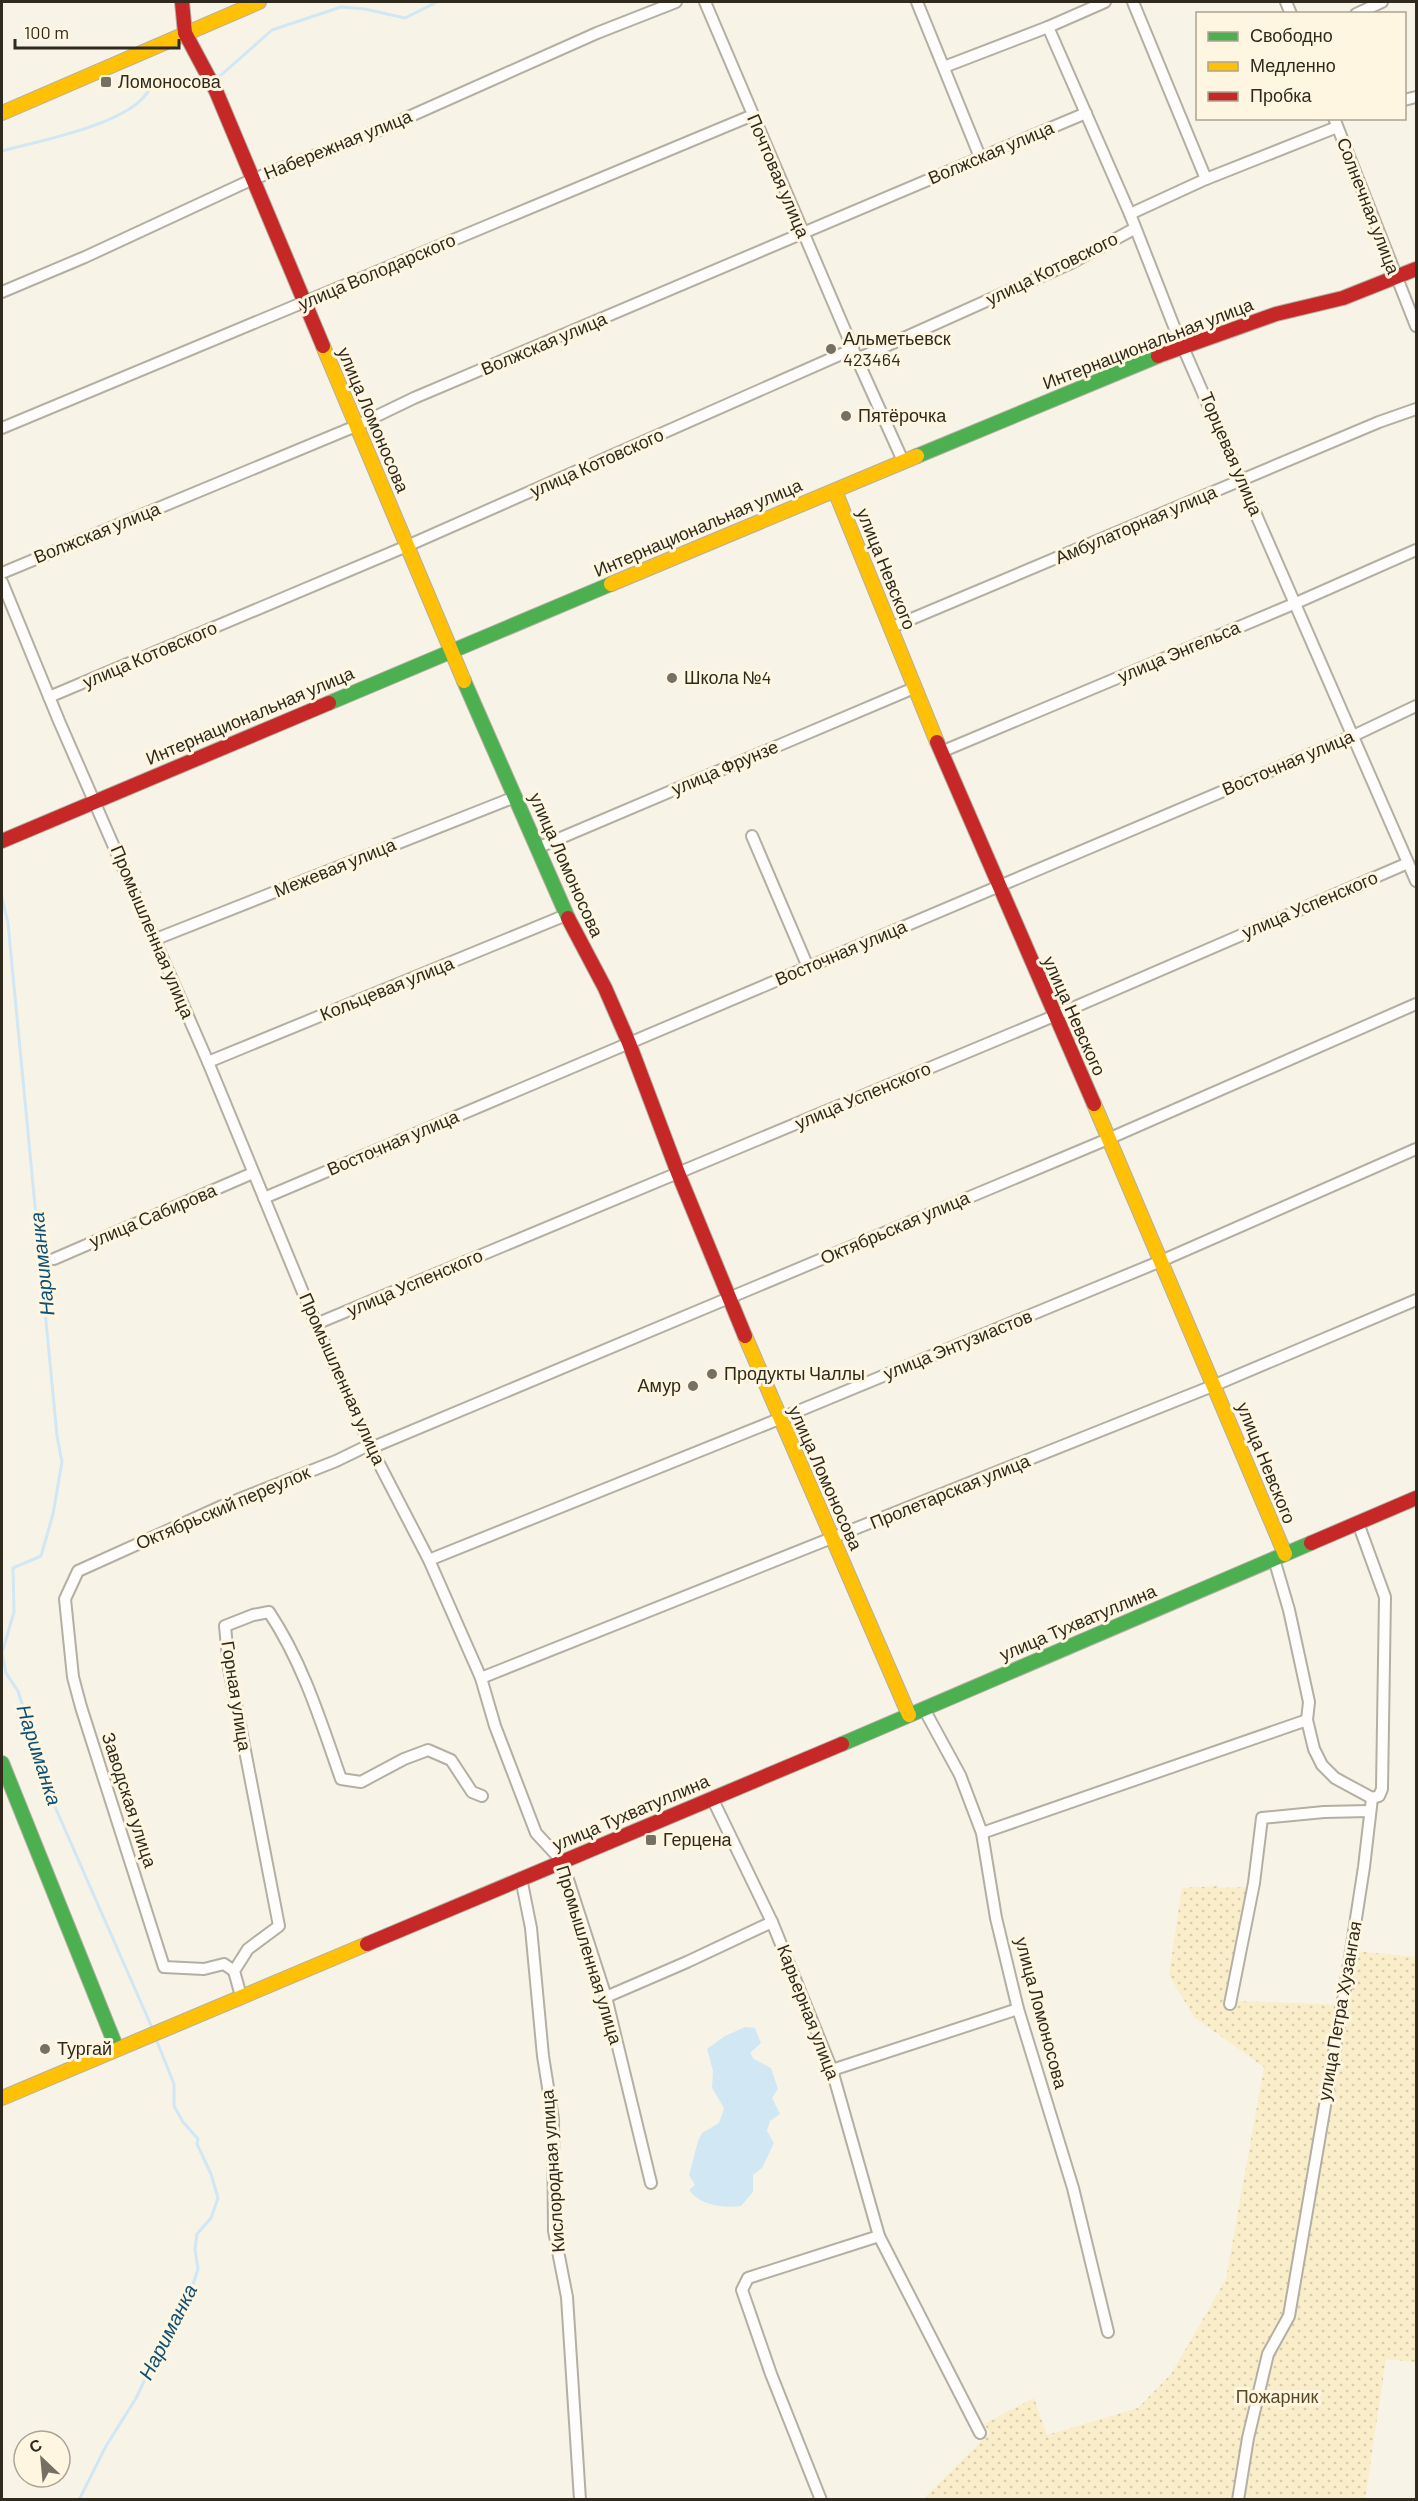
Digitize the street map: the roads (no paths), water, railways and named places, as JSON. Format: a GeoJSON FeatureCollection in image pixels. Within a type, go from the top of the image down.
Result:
{"type":"FeatureCollection","features":[{"type":"Feature","properties":{"kind":"street"},"geometry":{"type":"LineString","coordinates":[[182,2],[185,33]]}},
{"type":"Feature","properties":{"kind":"street"},"geometry":{"type":"LineString","coordinates":[[2,113],[259,2]]}},
{"type":"Feature","properties":{"kind":"street","name":"Набережная улица"},"geometry":{"type":"LineString","coordinates":[[2,292],[85,257],[251,180],[368,135],[597,33],[675,2]]}},
{"type":"Feature","properties":{"kind":"street","name":"Почтовая улица"},"geometry":{"type":"LineString","coordinates":[[705,2],[802,233],[903,461]]}},
{"type":"Feature","properties":{"kind":"street"},"geometry":{"type":"LineString","coordinates":[[917,2],[980,157]]}},
{"type":"Feature","properties":{"kind":"street"},"geometry":{"type":"LineString","coordinates":[[944,67],[1048,27],[1104,2]]}},
{"type":"Feature","properties":{"kind":"street"},"geometry":{"type":"LineString","coordinates":[[1133,2],[1206,179]]}},
{"type":"Feature","properties":{"kind":"street"},"geometry":{"type":"LineString","coordinates":[[1360,12],[1382,2]]}},
{"type":"Feature","properties":{"kind":"street","name":"Торцевая улица"},"geometry":{"type":"LineString","coordinates":[[1048,27],[1130,214],[1175,329],[1184,345],[1416,881]]}},
{"type":"Feature","properties":{"kind":"street","name":"улица Ломоносова"},"geometry":{"type":"LineString","coordinates":[[185,33],[216,91],[251,180],[357,426],[450,651],[566,915],[605,988],[728,1298],[909,1715]]}},
{"type":"Feature","properties":{"kind":"street","name":"Волжская улица"},"geometry":{"type":"LineString","coordinates":[[2,573],[357,426],[414,398],[709,275],[802,233],[1086,113]]}},
{"type":"Feature","properties":{"kind":"street","name":"улица Володарского"},"geometry":{"type":"LineString","coordinates":[[2,428],[753,115]]}},
{"type":"Feature","properties":{"kind":"street","name":"улица Котовского"},"geometry":{"type":"LineString","coordinates":[[1130,214],[1336,121]]}},
{"type":"Feature","properties":{"kind":"street","name":"Солнечная улица"},"geometry":{"type":"LineString","coordinates":[[1336,121],[1416,326]]}},
{"type":"Feature","properties":{"kind":"street","name":"улица Котовского"},"geometry":{"type":"LineString","coordinates":[[49,697],[1071,263],[1134,229]]}},
{"type":"Feature","properties":{"kind":"street","name":"Интернациональная улица"},"geometry":{"type":"LineString","coordinates":[[2,841],[450,651],[1184,345],[1276,314],[1343,298],[1416,269]]}},
{"type":"Feature","properties":{"kind":"street","name":"Амбулаторная улица"},"geometry":{"type":"LineString","coordinates":[[890,628],[1379,422],[1416,409]]}},
{"type":"Feature","properties":{"kind":"street","name":"улица Невского"},"geometry":{"type":"LineString","coordinates":[[835,491],[914,688],[998,887],[1215,1385],[1279,1557]]}},
{"type":"Feature","properties":{"kind":"street","name":"улица Энгельса"},"geometry":{"type":"LineString","coordinates":[[941,752],[1296,603],[1416,550]]}},
{"type":"Feature","properties":{"kind":"street","name":"Промышленная улица"},"geometry":{"type":"LineString","coordinates":[[2,582],[49,697],[156,939],[316,1324],[370,1446],[429,1560],[481,1678],[495,1726],[536,1833],[562,1861],[606,1997],[651,2183]]}},
{"type":"Feature","properties":{"kind":"street","name":"улица Фрунзе"},"geometry":{"type":"LineString","coordinates":[[537,848],[914,688]]}},
{"type":"Feature","properties":{"kind":"street","name":"Восточная улица"},"geometry":{"type":"LineString","coordinates":[[264,1198],[998,887],[1416,706]]}},
{"type":"Feature","properties":{"kind":"street","name":"Межевая улица"},"geometry":{"type":"LineString","coordinates":[[156,939],[515,797]]}},
{"type":"Feature","properties":{"kind":"street"},"geometry":{"type":"LineString","coordinates":[[752,836],[808,967]]}},
{"type":"Feature","properties":{"kind":"street","name":"улица Успенского"},"geometry":{"type":"LineString","coordinates":[[316,1324],[1054,1016],[1408,863]]}},
{"type":"Feature","properties":{"kind":"street","name":"Кольцевая улица"},"geometry":{"type":"LineString","coordinates":[[208,1062],[566,915]]}},
{"type":"Feature","properties":{"kind":"street","name":"Октябрьская улица"},"geometry":{"type":"LineString","coordinates":[[370,1446],[1108,1139],[1416,1004]]}},
{"type":"Feature","properties":{"kind":"street","name":"улица Энтузиастов"},"geometry":{"type":"LineString","coordinates":[[429,1560],[779,1419],[1161,1261],[1416,1149]]}},
{"type":"Feature","properties":{"kind":"street","name":"улица Сабирова"},"geometry":{"type":"LineString","coordinates":[[54,1259],[253,1173]]}},
{"type":"Feature","properties":{"kind":"street","name":"Пролетарская улица"},"geometry":{"type":"LineString","coordinates":[[481,1678],[1215,1385],[1416,1300]]}},
{"type":"Feature","properties":{"kind":"street","name":"Октябрьский переулок"},"geometry":{"type":"LineString","coordinates":[[78,1571],[222,1506],[370,1446]]}},
{"type":"Feature","properties":{"kind":"street","name":"улица Тухватуллина"},"geometry":{"type":"LineString","coordinates":[[2,2098],[924,1709],[1416,1498]]}},
{"type":"Feature","properties":{"kind":"street","name":"улица Петра Хузангая"},"geometry":{"type":"LineString","coordinates":[[1238,2499],[1248,2438],[1268,2354],[1290,2316],[1346,1983],[1372,1798],[1379,1796],[1382,1789],[1385,1596],[1358,1523]]}},
{"type":"Feature","properties":{"kind":"street"},"geometry":{"type":"LineString","coordinates":[[1279,1557],[1309,1701],[1307,1720],[1314,1749],[1322,1765],[1335,1778],[1372,1798]]}},
{"type":"Feature","properties":{"kind":"street","name":"Заводская улица"},"geometry":{"type":"LineString","coordinates":[[78,1571],[65,1599],[73,1677],[164,1967],[204,1969],[224,1964],[234,1971]]}},
{"type":"Feature","properties":{"kind":"street","name":"Горная улица"},"geometry":{"type":"LineString","coordinates":[[234,1971],[248,1949],[279,1926],[229,1668],[225,1626],[253,1615],[269,1612],[283,1633],[300,1669],[341,1779],[361,1782],[404,1759],[428,1750],[451,1760],[472,1792],[482,1796]]}},
{"type":"Feature","properties":{"kind":"street","name":"улица Ломоносова"},"geometry":{"type":"LineString","coordinates":[[924,1709],[960,1775],[982,1833],[996,1918],[1018,2009],[1073,2188],[1108,2332]]}},
{"type":"Feature","properties":{"kind":"street"},"geometry":{"type":"LineString","coordinates":[[982,1833],[1307,1720]]}},
{"type":"Feature","properties":{"kind":"street"},"geometry":{"type":"LineString","coordinates":[[2,1763],[123,2046]]}},
{"type":"Feature","properties":{"kind":"street","name":"Карьерная улица"},"geometry":{"type":"LineString","coordinates":[[712,1798],[772,1922],[832,2070],[879,2236],[980,2433]]}},
{"type":"Feature","properties":{"kind":"street"},"geometry":{"type":"LineString","coordinates":[[1230,2004],[1254,1883],[1262,1818],[1324,1812],[1370,1811]]}},
{"type":"Feature","properties":{"kind":"street","name":"Кислородная улица"},"geometry":{"type":"LineString","coordinates":[[521,1878],[531,1928],[543,2056],[553,2119],[554,2231],[567,2297],[580,2499]]}},
{"type":"Feature","properties":{"kind":"street"},"geometry":{"type":"LineString","coordinates":[[606,1997],[772,1922]]}},
{"type":"Feature","properties":{"kind":"street"},"geometry":{"type":"LineString","coordinates":[[234,1971],[241,1996]]}},
{"type":"Feature","properties":{"kind":"street"},"geometry":{"type":"LineString","coordinates":[[832,2070],[1018,2009]]}},
{"type":"Feature","properties":{"kind":"street"},"geometry":{"type":"LineString","coordinates":[[821,2499],[771,2374],[742,2290],[748,2278],[879,2236]]}},
{"type":"Feature","properties":{"kind":"water"},"geometry":{"type":"Polygon","coordinates":[[[745,2027],[755,2028],[761,2043],[750,2053],[754,2059],[771,2068],[778,2089],[772,2098],[780,2114],[770,2121],[767,2131],[774,2143],[762,2168],[753,2175],[753,2192],[741,2206],[727,2207],[706,2203],[694,2195],[689,2190],[695,2185],[689,2175],[702,2133],[719,2123],[724,2108],[712,2088],[713,2071],[707,2049],[725,2036],[745,2027]]]}},
{"type":"Feature","properties":{"kind":"waterway","name":"Нариманка"},"geometry":{"type":"LineString","coordinates":[[214,78],[220,76],[272,30],[341,7],[365,9],[405,18],[437,2]]}},
{"type":"Feature","properties":{"kind":"waterway","name":"Нариманка"},"geometry":{"type":"LineString","coordinates":[[2,151],[77,131],[115,117],[143,98],[160,76],[205,81]]}},
{"type":"Feature","properties":{"kind":"waterway","name":"Нариманка"},"geometry":{"type":"LineString","coordinates":[[2,898],[8,923],[57,1436],[62,1462],[53,1514],[41,1556],[13,1568],[14,1612],[2,1653],[6,1673],[18,1691],[49,1793],[153,2030]]}},
{"type":"Feature","properties":{"kind":"waterway","name":"Нариманка"},"geometry":{"type":"LineString","coordinates":[[79,2500],[106,2446],[135,2400],[173,2322],[189,2297],[198,2269],[195,2249],[197,2234],[211,2218],[218,2198],[211,2174],[197,2144],[198,2139],[183,2122],[174,2106],[174,2084],[156,2039]]}},
{"type":"Feature","properties":{"kind":"place","name":"Ломоносова"},"geometry":{"type":"Point","coordinates":[106,82]}},
{"type":"Feature","properties":{"kind":"place","name":"Альметьевск 423464"},"geometry":{"type":"Point","coordinates":[831,349]}},
{"type":"Feature","properties":{"kind":"place","name":"Пятёрочка"},"geometry":{"type":"Point","coordinates":[846,416]}},
{"type":"Feature","properties":{"kind":"place","name":"Школа №4"},"geometry":{"type":"Point","coordinates":[672,678]}},
{"type":"Feature","properties":{"kind":"place","name":"Продукты Чаллы"},"geometry":{"type":"Point","coordinates":[712,1374]}},
{"type":"Feature","properties":{"kind":"place","name":"Амур"},"geometry":{"type":"Point","coordinates":[693,1386]}},
{"type":"Feature","properties":{"kind":"place","name":"Герцена"},"geometry":{"type":"Point","coordinates":[651,1840]}},
{"type":"Feature","properties":{"kind":"place","name":"Тургай"},"geometry":{"type":"Point","coordinates":[45,2049]}},
{"type":"Feature","properties":{"kind":"park label","name":"Пожарник"},"geometry":{"type":"Point","coordinates":[1277,2397]}}]}
